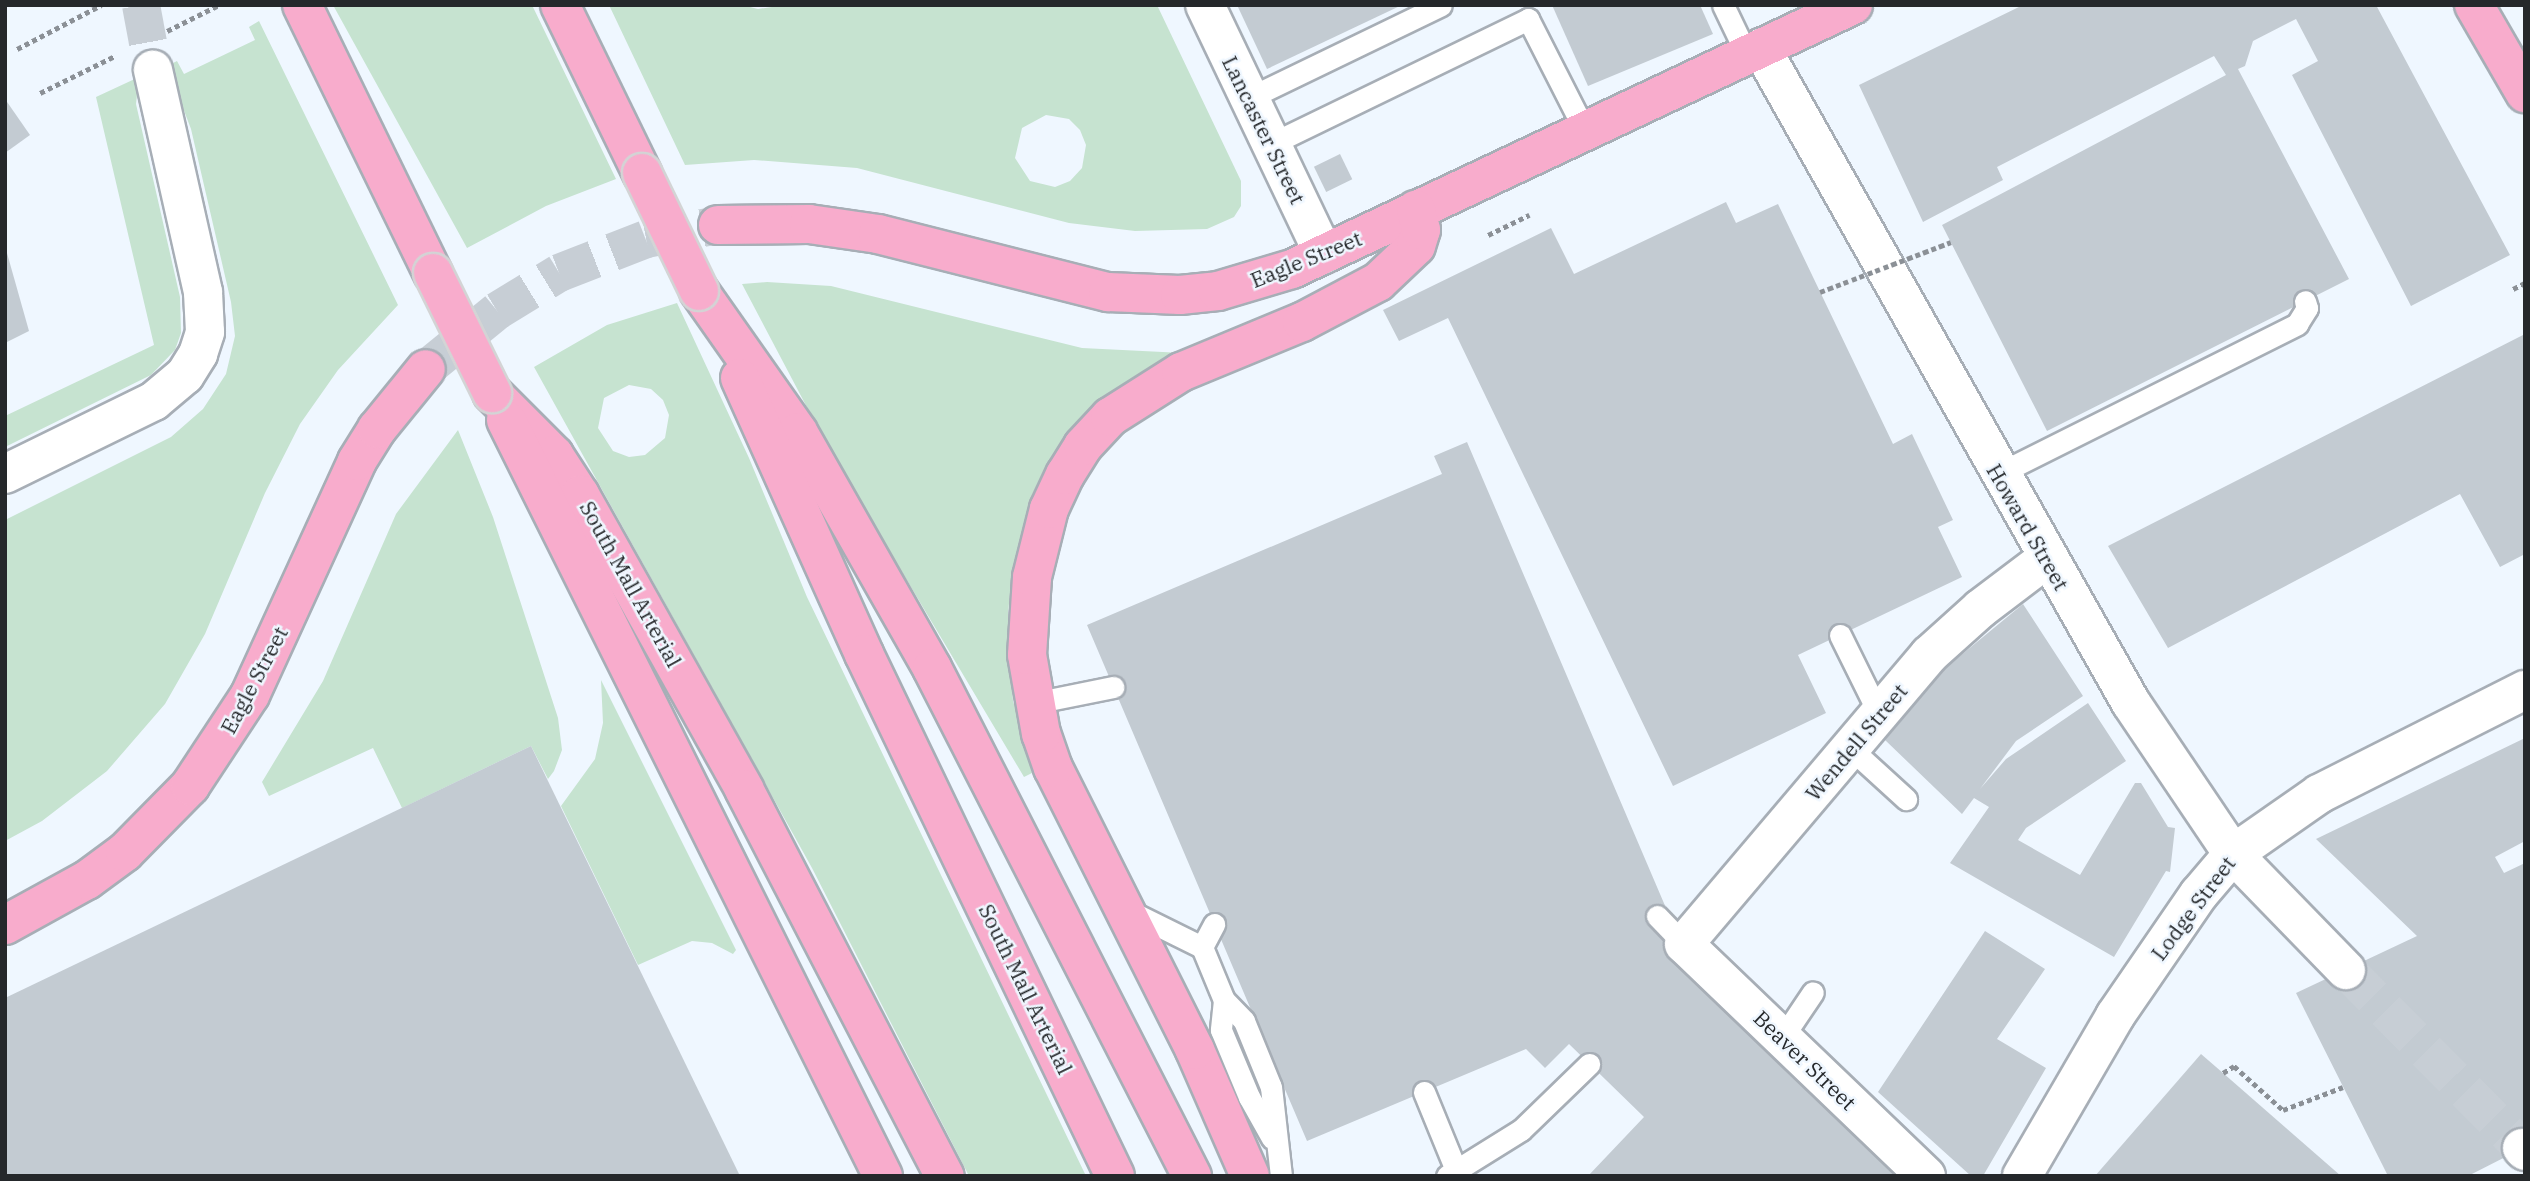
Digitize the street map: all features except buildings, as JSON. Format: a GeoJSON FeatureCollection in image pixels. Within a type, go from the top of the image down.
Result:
{"type":"FeatureCollection","features":[{"type":"Feature","properties":{"kind":"main road","name":"South Mall Arterial"},"geometry":{"type":"LineString","coordinates":[[302,5],[492,393],[554,455],[580,495],[744,789],[945,1176]]}},
{"type":"Feature","properties":{"kind":"main road","name":"South Mall Arterial"},"geometry":{"type":"LineString","coordinates":[[560,5],[699,291],[859,643],[1115,1176]]}},
{"type":"Feature","properties":{"kind":"main road","name":"Eagle Street"},"geometry":{"type":"LineString","coordinates":[[718,225],[769,223],[843,228],[914,242],[1071,286],[1145,295],[1180,295],[1244,285],[1324,254],[1853,5]]}},
{"type":"Feature","properties":{"kind":"main road"},"geometry":{"type":"LineString","coordinates":[[2474,5],[2525,93]]}},
{"type":"Feature","properties":{"kind":"main road"},"geometry":{"type":"LineString","coordinates":[[1250,1176],[1200,1060],[1054,768],[1034,703],[1027,655],[1032,577],[1049,509],[1083,446],[1110,417],[1145,391],[1302,322],[1378,282],[1416,246],[1421,230],[1416,210]]}},
{"type":"Feature","properties":{"kind":"main road"},"geometry":{"type":"LineString","coordinates":[[699,291],[798,432],[932,668],[1192,1176]]}},
{"type":"Feature","properties":{"kind":"main road","name":"Eagle Street"},"geometry":{"type":"LineString","coordinates":[[5,925],[76,887],[115,859],[190,786],[256,684],[357,461],[377,429],[426,369]]}},
{"type":"Feature","properties":{"kind":"main road"},"geometry":{"type":"LineString","coordinates":[[492,393],[883,1176]]}},
{"type":"Feature","properties":{"kind":"street","name":"Lancaster Street"},"geometry":{"type":"LineString","coordinates":[[1205,5],[1324,254]]}},
{"type":"Feature","properties":{"kind":"street","name":"Howard Street"},"geometry":{"type":"LineString","coordinates":[[1754,52],[2131,702],[2233,854],[2346,970]]}},
{"type":"Feature","properties":{"kind":"street"},"geometry":{"type":"LineString","coordinates":[[5,474],[154,401],[185,375],[198,354],[205,332],[203,292],[153,70]]}},
{"type":"Feature","properties":{"kind":"street","name":"Wendell Street"},"geometry":{"type":"LineString","coordinates":[[1693,958],[1850,748],[1929,655],[1980,609],[2046,559]]}},
{"type":"Feature","properties":{"kind":"street","name":"Lodge Street"},"geometry":{"type":"LineString","coordinates":[[2022,1176],[2115,1016],[2199,894],[2233,854],[2319,794],[2525,690]]}},
{"type":"Feature","properties":{"kind":"street","name":"Beaver Street"},"geometry":{"type":"LineString","coordinates":[[1693,958],[1782,1038],[1926,1176]]}},
{"type":"Feature","properties":{"kind":"lane"},"geometry":{"type":"LineString","coordinates":[[1249,98],[1441,5]]}},
{"type":"Feature","properties":{"kind":"lane"},"geometry":{"type":"LineString","coordinates":[[1723,5],[1754,52]]}},
{"type":"Feature","properties":{"kind":"lane"},"geometry":{"type":"LineString","coordinates":[[1271,144],[1528,19],[1585,131]]}},
{"type":"Feature","properties":{"kind":"lane"},"geometry":{"type":"LineString","coordinates":[[1998,474],[2297,324],[2308,308],[2305,301]]}},
{"type":"Feature","properties":{"kind":"lane"},"geometry":{"type":"LineString","coordinates":[[1840,635],[1879,714]]}},
{"type":"Feature","properties":{"kind":"lane"},"geometry":{"type":"LineString","coordinates":[[1034,703],[1113,688]]}},
{"type":"Feature","properties":{"kind":"lane"},"geometry":{"type":"LineString","coordinates":[[1850,748],[1906,799]]}},
{"type":"Feature","properties":{"kind":"lane"},"geometry":{"type":"LineString","coordinates":[[1123,908],[1202,947],[1224,1000],[1244,1021],[1271,1087],[1281,1176]]}},
{"type":"Feature","properties":{"kind":"lane"},"geometry":{"type":"LineString","coordinates":[[1657,916],[1693,958]]}},
{"type":"Feature","properties":{"kind":"lane"},"geometry":{"type":"LineString","coordinates":[[1202,947],[1214,924]]}},
{"type":"Feature","properties":{"kind":"lane"},"geometry":{"type":"LineString","coordinates":[[1782,1038],[1813,992]]}},
{"type":"Feature","properties":{"kind":"lane"},"geometry":{"type":"LineString","coordinates":[[1424,1092],[1452,1173],[1521,1130],[1589,1064]]}},
{"type":"Feature","properties":{"kind":"path"},"geometry":{"type":"LineString","coordinates":[[17,49],[101,5]]}},
{"type":"Feature","properties":{"kind":"path"},"geometry":{"type":"LineString","coordinates":[[1488,235],[1529,215]]}},
{"type":"Feature","properties":{"kind":"path"},"geometry":{"type":"LineString","coordinates":[[1820,292],[1951,242]]}},
{"type":"Feature","properties":{"kind":"path"},"geometry":{"type":"LineString","coordinates":[[2513,289],[2525,283]]}},
{"type":"Feature","properties":{"kind":"path"},"geometry":{"type":"LineString","coordinates":[[2223,1073],[2234,1066],[2283,1110],[2343,1087]]}},
{"type":"Feature","properties":{"kind":"green space"},"geometry":{"type":"Polygon","coordinates":[[[333,5],[532,5],[616,179],[546,206],[467,248],[333,5]]]}},
{"type":"Feature","properties":{"kind":"green space"},"geometry":{"type":"Polygon","coordinates":[[[609,5],[742,5],[758,9],[785,5],[1157,5],[1241,181],[1241,206],[1234,217],[1207,229],[1135,231],[1069,223],[857,168],[754,160],[685,165],[609,5]],[[1046,115],[1022,128],[1015,158],[1030,181],[1055,187],[1070,181],[1082,168],[1086,145],[1080,130],[1069,119],[1046,115]]]}},
{"type":"Feature","properties":{"kind":"green space"},"geometry":{"type":"Polygon","coordinates":[[[259,21],[398,305],[338,370],[300,424],[265,493],[205,634],[165,704],[107,771],[42,821],[5,841],[5,520],[171,437],[203,409],[226,374],[235,336],[231,302],[191,129],[167,66],[177,61],[184,74],[255,40],[249,27],[259,21]]]}},
{"type":"Feature","properties":{"kind":"green space"},"geometry":{"type":"Polygon","coordinates":[[[139,77],[136,104],[180,297],[181,333],[175,350],[151,375],[5,447],[5,416],[154,345],[96,97],[139,77]]]}},
{"type":"Feature","properties":{"kind":"green space"},"geometry":{"type":"Polygon","coordinates":[[[767,282],[831,286],[1082,348],[1183,353],[1134,377],[1100,403],[1034,501],[1012,573],[1008,614],[1013,701],[1036,771],[1024,777],[830,451],[742,284],[767,282]]]}},
{"type":"Feature","properties":{"kind":"green space"},"geometry":{"type":"Polygon","coordinates":[[[677,303],[749,458],[807,597],[1086,1176],[969,1176],[812,868],[534,367],[607,325],[677,303]],[[629,385],[604,398],[598,428],[613,451],[629,457],[645,455],[665,438],[669,415],[663,400],[651,389],[629,385]]]}},
{"type":"Feature","properties":{"kind":"green space"},"geometry":{"type":"Polygon","coordinates":[[[458,430],[493,517],[558,718],[562,750],[554,771],[548,779],[531,746],[402,808],[373,748],[269,796],[262,782],[323,681],[396,514],[458,430]]]}},
{"type":"Feature","properties":{"kind":"green space"},"geometry":{"type":"Polygon","coordinates":[[[601,680],[736,950],[733,954],[712,943],[692,941],[638,965],[561,806],[595,759],[603,723],[601,680]]]}},
{"type":"Feature","properties":{"kind":"tunnel"},"geometry":{"type":"LineString","coordinates":[[141,5],[153,70]]}},
{"type":"Feature","properties":{"kind":"tunnel"},"geometry":{"type":"LineString","coordinates":[[426,369],[497,311],[559,273],[646,239],[718,225]]}},
{"type":"Feature","properties":{"kind":"tunnel"},"geometry":{"type":"LineString","coordinates":[[2346,970],[2522,1148]]}}]}
